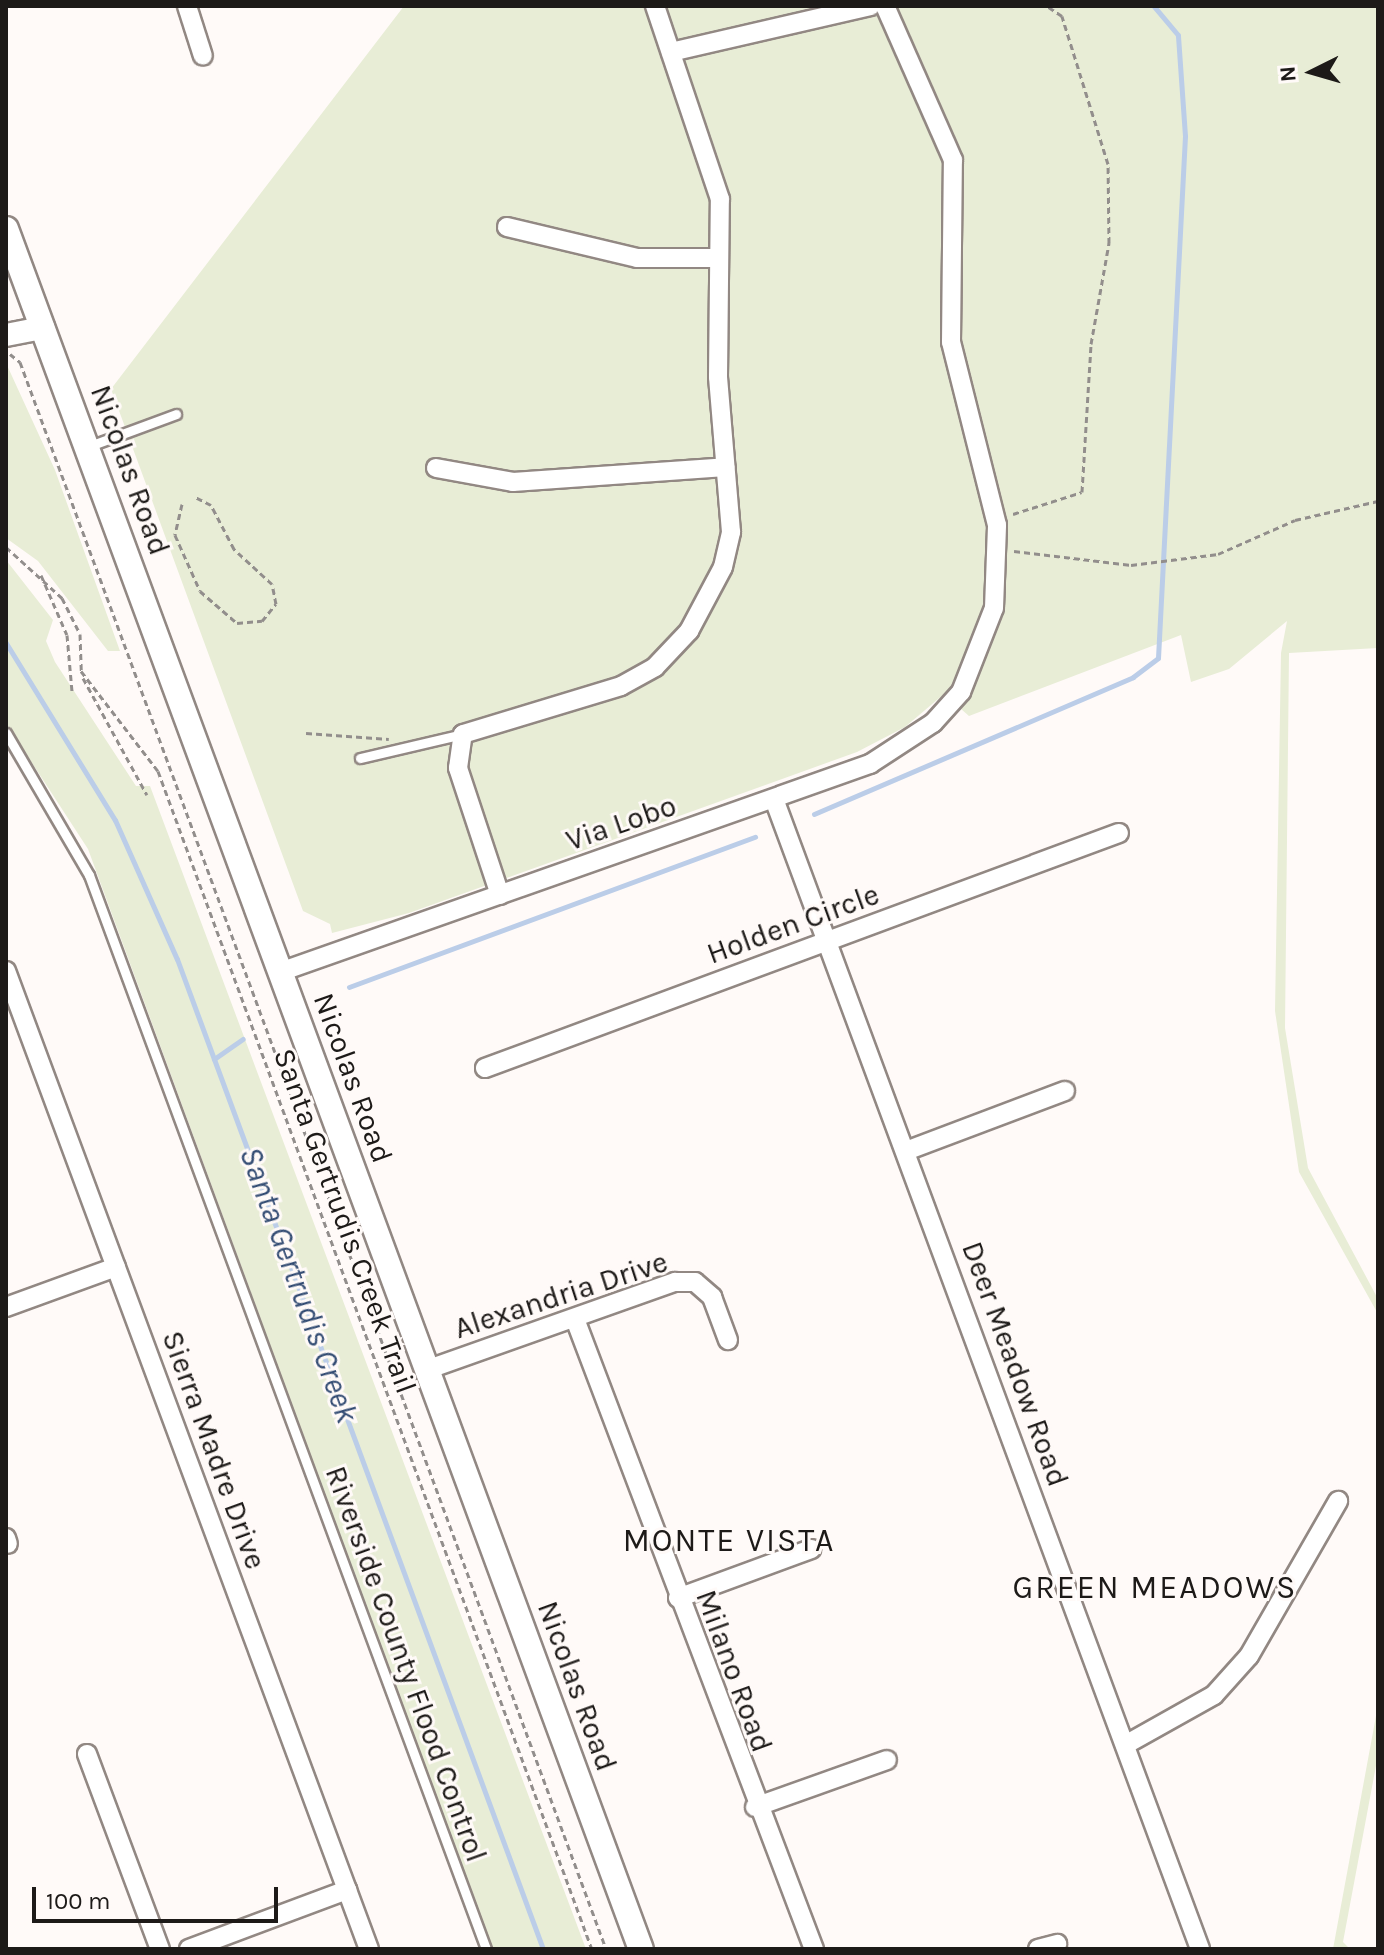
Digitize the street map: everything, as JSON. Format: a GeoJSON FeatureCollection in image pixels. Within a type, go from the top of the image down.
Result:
{"type":"FeatureCollection","features":[{"type":"Feature","properties":{"kind":"main road","name":"Nicolas Road"},"geometry":{"type":"LineString","coordinates":[[6,229],[641,1949]]}},
{"type":"Feature","properties":{"kind":"street"},"geometry":{"type":"LineString","coordinates":[[187,6],[203,56]]}},
{"type":"Feature","properties":{"kind":"street"},"geometry":{"type":"LineString","coordinates":[[500,895],[458,768],[463,734],[621,686],[655,667],[689,631],[723,567],[731,532],[725,467],[717,258],[720,199],[655,6]]}},
{"type":"Feature","properties":{"kind":"street"},"geometry":{"type":"LineString","coordinates":[[671,52],[871,6]]}},
{"type":"Feature","properties":{"kind":"street"},"geometry":{"type":"LineString","coordinates":[[885,6],[953,160],[951,342],[995,517],[998,549]]}},
{"type":"Feature","properties":{"kind":"street"},"geometry":{"type":"LineString","coordinates":[[507,227],[637,258],[717,258]]}},
{"type":"Feature","properties":{"kind":"street"},"geometry":{"type":"LineString","coordinates":[[6,335],[43,328]]}},
{"type":"Feature","properties":{"kind":"street"},"geometry":{"type":"LineString","coordinates":[[436,468],[513,482],[725,467]]}},
{"type":"Feature","properties":{"kind":"street","name":"Via Lobo"},"geometry":{"type":"LineString","coordinates":[[280,972],[774,799],[903,745],[961,692],[994,608],[998,549]]}},
{"type":"Feature","properties":{"kind":"street","name":"Deer Meadow Road"},"geometry":{"type":"LineString","coordinates":[[774,799],[1200,1949]]}},
{"type":"Feature","properties":{"kind":"street","name":"Holden Circle"},"geometry":{"type":"LineString","coordinates":[[485,1068],[1119,833]]}},
{"type":"Feature","properties":{"kind":"street","name":"Sierra Madre Drive"},"geometry":{"type":"LineString","coordinates":[[6,971],[369,1949]]}},
{"type":"Feature","properties":{"kind":"street"},"geometry":{"type":"LineString","coordinates":[[906,1151],[1065,1091]]}},
{"type":"Feature","properties":{"kind":"street"},"geometry":{"type":"LineString","coordinates":[[6,1307],[116,1267]]}},
{"type":"Feature","properties":{"kind":"street","name":"Alexandria Drive"},"geometry":{"type":"LineString","coordinates":[[426,1370],[695,1282],[712,1297],[728,1340]]}},
{"type":"Feature","properties":{"kind":"street","name":"Milano Road"},"geometry":{"type":"LineString","coordinates":[[575,1319],[755,1807],[814,1949]]}},
{"type":"Feature","properties":{"kind":"street"},"geometry":{"type":"LineString","coordinates":[[1125,1745],[1214,1695],[1249,1656],[1338,1501]]}},
{"type":"Feature","properties":{"kind":"street"},"geometry":{"type":"LineString","coordinates":[[678,1598],[811,1549]]}},
{"type":"Feature","properties":{"kind":"street"},"geometry":{"type":"LineString","coordinates":[[87,1754],[160,1949]]}},
{"type":"Feature","properties":{"kind":"street"},"geometry":{"type":"LineString","coordinates":[[755,1807],[887,1760]]}},
{"type":"Feature","properties":{"kind":"street"},"geometry":{"type":"LineString","coordinates":[[189,1949],[347,1890]]}},
{"type":"Feature","properties":{"kind":"street"},"geometry":{"type":"LineString","coordinates":[[1038,1949],[1057,1944]]}},
{"type":"Feature","properties":{"kind":"lane"},"geometry":{"type":"LineString","coordinates":[[87,447],[176,414]]}},
{"type":"Feature","properties":{"kind":"lane","name":"Riverside County Flood Control"},"geometry":{"type":"LineString","coordinates":[[6,733],[89,875],[486,1949]]}},
{"type":"Feature","properties":{"kind":"lane"},"geometry":{"type":"LineString","coordinates":[[360,758],[463,734]]}},
{"type":"Feature","properties":{"kind":"path"},"geometry":{"type":"LineString","coordinates":[[995,517],[1082,492],[1091,344],[1109,243],[1108,164],[1062,16],[1047,6]]}},
{"type":"Feature","properties":{"kind":"path"},"geometry":{"type":"LineString","coordinates":[[6,354],[20,362],[606,1949]]}},
{"type":"Feature","properties":{"kind":"path"},"geometry":{"type":"LineString","coordinates":[[182,504],[174,533],[200,591],[237,623],[262,621],[276,604],[272,584],[234,549],[211,505],[195,497]]}},
{"type":"Feature","properties":{"kind":"path"},"geometry":{"type":"LineString","coordinates":[[998,549],[1131,565],[1218,554],[1295,520],[1378,501]]}},
{"type":"Feature","properties":{"kind":"path"},"geometry":{"type":"LineString","coordinates":[[6,547],[40,571],[75,616],[81,671],[92,705],[147,795]]}},
{"type":"Feature","properties":{"kind":"path"},"geometry":{"type":"LineString","coordinates":[[40,571],[67,635],[72,691]]}},
{"type":"Feature","properties":{"kind":"path","name":"Santa Gertrudis Creek Trail"},"geometry":{"type":"LineString","coordinates":[[81,671],[158,771],[592,1949]]}},
{"type":"Feature","properties":{"kind":"path"},"geometry":{"type":"LineString","coordinates":[[306,733],[389,739]]}},
{"type":"Feature","properties":{"kind":"green space"},"geometry":{"type":"Polygon","coordinates":[[[404,6],[1378,6],[1378,648],[1289,653],[1285,1028],[1308,1168],[1378,1299],[1378,1314],[1299,1172],[1275,1011],[1281,653],[1287,621],[1229,669],[1191,682],[1181,635],[969,716],[944,694],[905,727],[857,752],[409,913],[332,933],[330,924],[303,911],[111,389],[404,6]]]}},
{"type":"Feature","properties":{"kind":"green space"},"geometry":{"type":"Polygon","coordinates":[[[6,363],[55,470],[120,651],[108,651],[38,561],[6,538],[6,363]]]}},
{"type":"Feature","properties":{"kind":"green space"},"geometry":{"type":"Polygon","coordinates":[[[6,560],[53,620],[46,641],[55,662],[136,786],[150,786],[586,1949],[492,1949],[88,849],[6,723],[6,560]]]}},
{"type":"Feature","properties":{"kind":"green space"},"geometry":{"type":"Polygon","coordinates":[[[1378,1705],[1378,1755],[1343,1942],[1350,1949],[1333,1949],[1378,1705]]]}},
{"type":"Feature","properties":{"kind":"waterway"},"geometry":{"type":"LineString","coordinates":[[814,814],[1133,677],[1158,658],[1185,136],[1178,35],[1154,6]]}},
{"type":"Feature","properties":{"kind":"waterway","name":"Santa Gertrudis Creek"},"geometry":{"type":"LineString","coordinates":[[6,643],[115,820],[177,959],[543,1949]]}},
{"type":"Feature","properties":{"kind":"waterway"},"geometry":{"type":"LineString","coordinates":[[349,987],[755,837]]}},
{"type":"Feature","properties":{"kind":"waterway"},"geometry":{"type":"LineString","coordinates":[[214,1059],[243,1039]]}},
{"type":"Feature","properties":{"kind":"district","name":"MONTE VISTA"},"geometry":{"type":"Point","coordinates":[729,1541]}},
{"type":"Feature","properties":{"kind":"district","name":"GREEN MEADOWS"},"geometry":{"type":"Point","coordinates":[1155,1588]}}]}
